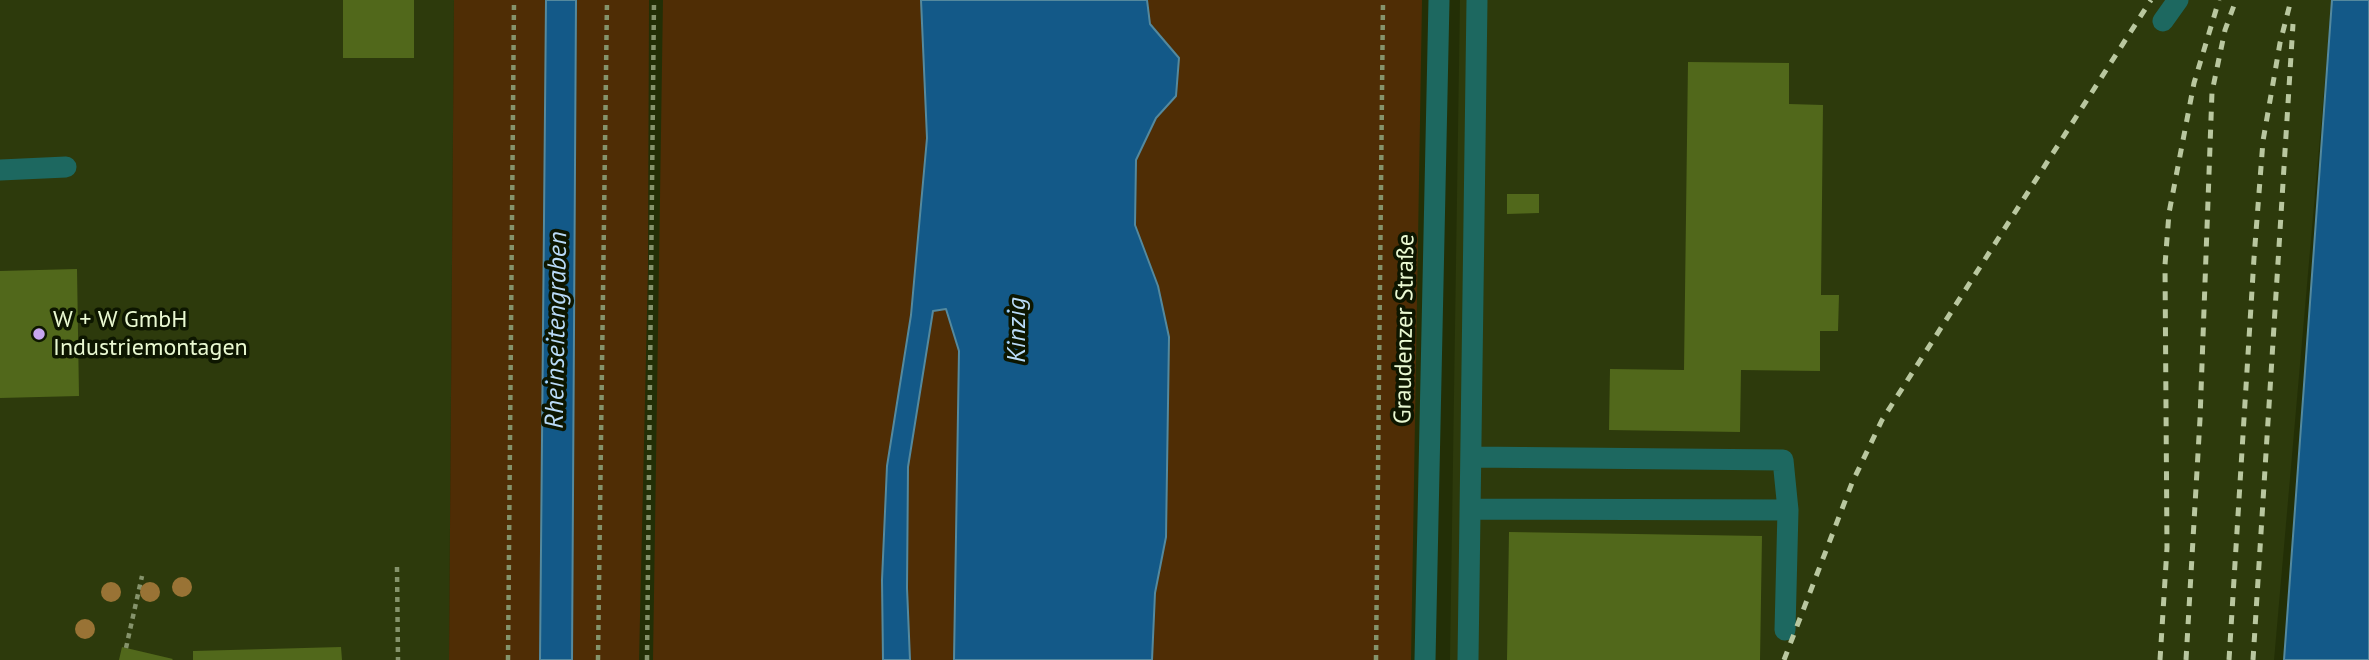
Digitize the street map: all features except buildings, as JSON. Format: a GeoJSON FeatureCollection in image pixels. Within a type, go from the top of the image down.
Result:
{"type":"FeatureCollection","features":[{"type":"Feature","properties":{"kind":"street","name":"Graudenzer Straße"},"geometry":{"type":"LineString","coordinates":[[1425,660],[1439,0]]}},
{"type":"Feature","properties":{"kind":"street"},"geometry":{"type":"LineString","coordinates":[[1468,660],[1477,0]]}},
{"type":"Feature","properties":{"kind":"street"},"geometry":{"type":"LineString","coordinates":[[2163,21],[2178,0]]}},
{"type":"Feature","properties":{"kind":"street"},"geometry":{"type":"LineString","coordinates":[[0,170],[66,167]]}},
{"type":"Feature","properties":{"kind":"street"},"geometry":{"type":"LineString","coordinates":[[1471,457],[1783,460],[1787,510],[1785,630]]}},
{"type":"Feature","properties":{"kind":"street"},"geometry":{"type":"LineString","coordinates":[[1470,509],[1787,510]]}},
{"type":"Feature","properties":{"kind":"path"},"geometry":{"type":"LineString","coordinates":[[508,660],[514,0]]}},
{"type":"Feature","properties":{"kind":"path"},"geometry":{"type":"LineString","coordinates":[[598,660],[607,0]]}},
{"type":"Feature","properties":{"kind":"path"},"geometry":{"type":"LineString","coordinates":[[647,660],[654,0]]}},
{"type":"Feature","properties":{"kind":"path"},"geometry":{"type":"LineString","coordinates":[[1376,660],[1383,0]]}},
{"type":"Feature","properties":{"kind":"path"},"geometry":{"type":"LineString","coordinates":[[397,568],[398,660]]}},
{"type":"Feature","properties":{"kind":"path"},"geometry":{"type":"LineString","coordinates":[[126,648],[142,576]]}},
{"type":"Feature","properties":{"kind":"shaded area"},"geometry":{"type":"Polygon","coordinates":[[[0,0],[454,0],[449,660],[0,660],[0,0]]]}},
{"type":"Feature","properties":{"kind":"shaded area"},"geometry":{"type":"Polygon","coordinates":[[[454,0],[546,0],[540,660],[449,660],[454,0]]]}},
{"type":"Feature","properties":{"kind":"shaded area"},"geometry":{"type":"Polygon","coordinates":[[[576,0],[649,0],[648,268],[639,660],[572,660],[576,0]]]}},
{"type":"Feature","properties":{"kind":"shaded area"},"geometry":{"type":"Polygon","coordinates":[[[663,0],[921,0],[927,138],[911,315],[887,466],[882,580],[883,660],[653,660],[663,0]]]}},
{"type":"Feature","properties":{"kind":"shaded area"},"geometry":{"type":"Polygon","coordinates":[[[1147,0],[1422,0],[1411,660],[1152,660],[1155,593],[1166,537],[1169,337],[1135,225],[1136,160],[1156,118],[1176,96],[1179,58],[1150,23],[1147,0]]]}},
{"type":"Feature","properties":{"kind":"shaded area"},"geometry":{"type":"Polygon","coordinates":[[[1460,0],[2332,0],[2274,660],[1450,660],[1460,0]]]}},
{"type":"Feature","properties":{"kind":"shaded area"},"geometry":{"type":"Polygon","coordinates":[[[947,309],[959,351],[954,660],[910,660],[907,588],[908,467],[933,310],[947,309]]]}},
{"type":"Feature","properties":{"kind":"water","name":"Rheinseitengraben"},"geometry":{"type":"Polygon","coordinates":[[[546,0],[576,0],[572,660],[540,660],[546,0]]]}},
{"type":"Feature","properties":{"kind":"water","name":"Kinzig"},"geometry":{"type":"Polygon","coordinates":[[[921,0],[1147,0],[1150,24],[1179,58],[1176,96],[1156,118],[1136,160],[1135,225],[1158,286],[1169,337],[1166,537],[1155,593],[1152,660],[954,660],[959,351],[946,309],[933,311],[908,467],[907,588],[910,660],[883,660],[882,580],[887,466],[911,315],[927,138],[921,0]]]}},
{"type":"Feature","properties":{"kind":"water"},"geometry":{"type":"Polygon","coordinates":[[[2332,0],[2369,0],[2369,660],[2284,660],[2332,0]]]}},
{"type":"Feature","properties":{"kind":"railway"},"geometry":{"type":"LineString","coordinates":[[1784,660],[1852,483],[1882,420],[2151,0]]}},
{"type":"Feature","properties":{"kind":"railway"},"geometry":{"type":"LineString","coordinates":[[2160,660],[2167,548],[2165,265],[2169,213],[2194,83],[2219,0]]}},
{"type":"Feature","properties":{"kind":"railway"},"geometry":{"type":"LineString","coordinates":[[2186,660],[2200,419],[2212,92],[2225,30],[2236,0]]}},
{"type":"Feature","properties":{"kind":"railway"},"geometry":{"type":"LineString","coordinates":[[2229,660],[2263,141],[2280,43],[2291,0]]}},
{"type":"Feature","properties":{"kind":"railway"},"geometry":{"type":"LineString","coordinates":[[2253,660],[2293,24]]}},
{"type":"Feature","properties":{"kind":"place","name":"W + W GmbH Industriemontagen"},"geometry":{"type":"Point","coordinates":[39,334]}}]}
